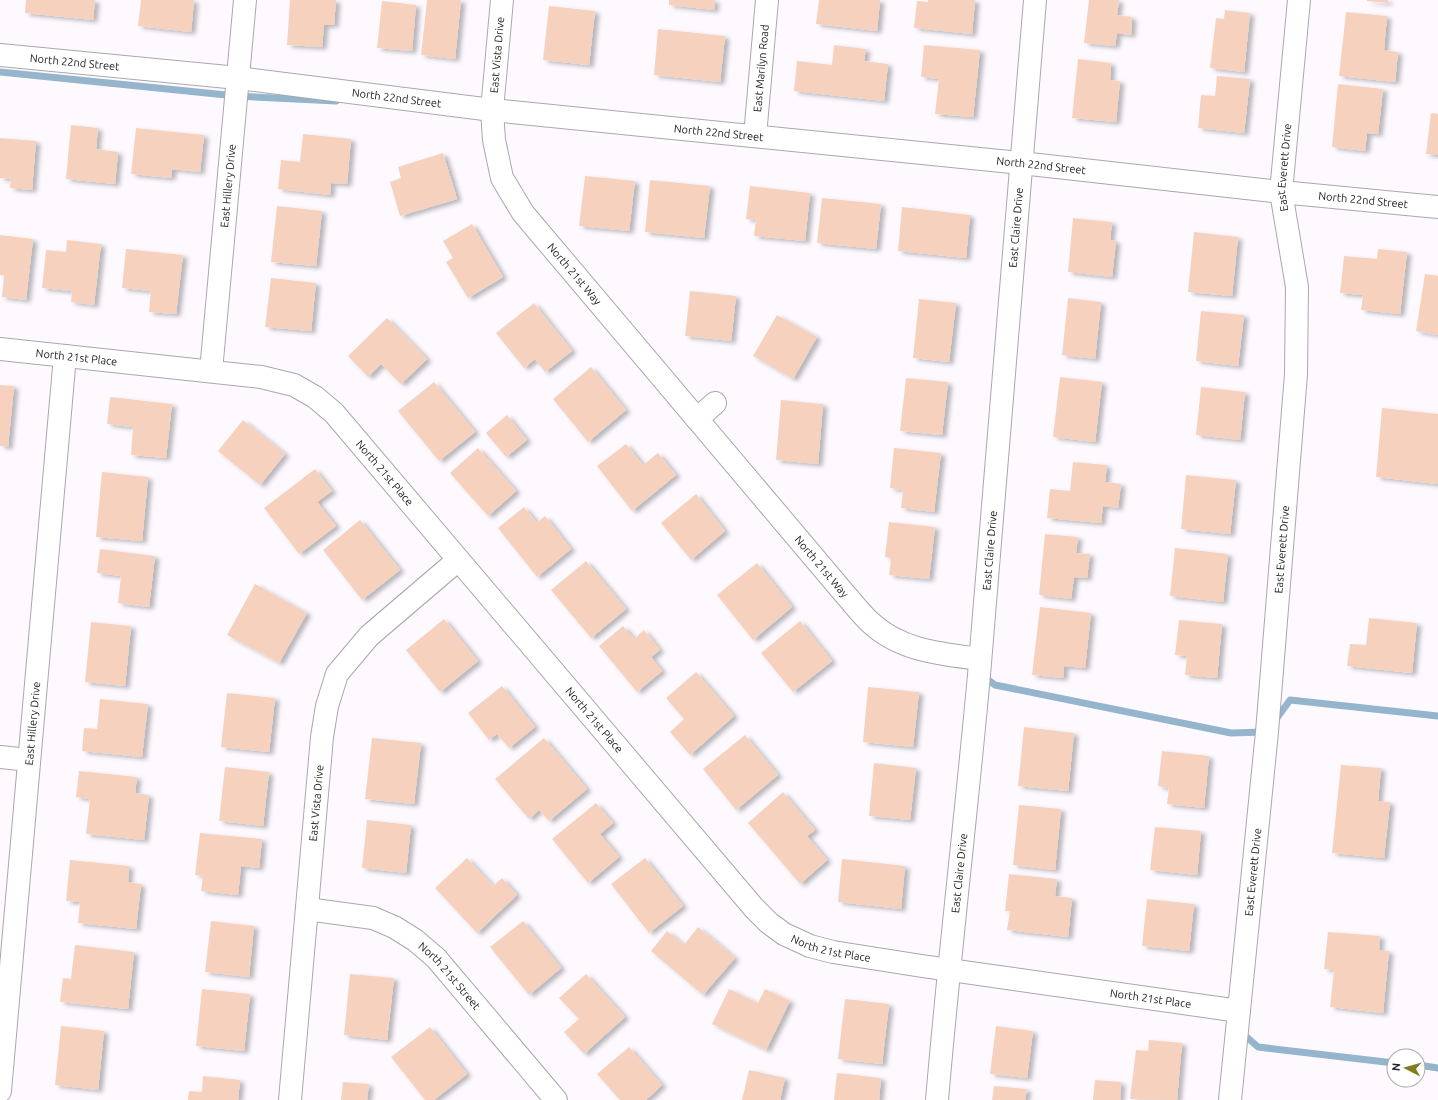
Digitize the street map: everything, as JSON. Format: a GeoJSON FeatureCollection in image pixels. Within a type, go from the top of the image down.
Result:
{"type":"FeatureCollection","features":[{"type":"Feature","properties":{"kind":"street","name":"East Hillery Drive"},"geometry":{"type":"LineString","coordinates":[[211,371],[245,0]]}},
{"type":"Feature","properties":{"kind":"street","name":"East Vista Drive"},"geometry":{"type":"LineString","coordinates":[[492,110],[502,0]]}},
{"type":"Feature","properties":{"kind":"street","name":"East Marilyn Road"},"geometry":{"type":"LineString","coordinates":[[755,136],[767,0]]}},
{"type":"Feature","properties":{"kind":"street","name":"East Claire Drive"},"geometry":{"type":"LineString","coordinates":[[937,1100],[980,659],[1034,0]]}},
{"type":"Feature","properties":{"kind":"street","name":"East Everett Drive"},"geometry":{"type":"LineString","coordinates":[[1230,1100],[1268,732],[1296,374],[1297,287],[1281,192],[1299,0]]}},
{"type":"Feature","properties":{"kind":"street","name":"North 22nd Street"},"geometry":{"type":"LineString","coordinates":[[0,55],[238,78],[492,110],[1021,163],[1281,192],[1438,207]]}},
{"type":"Feature","properties":{"kind":"street","name":"North 21st Way"},"geometry":{"type":"LineString","coordinates":[[492,110],[494,140],[502,178],[523,213],[871,624],[897,642],[926,651],[980,659]]}},
{"type":"Feature","properties":{"kind":"street","name":"North 21st Place"},"geometry":{"type":"LineString","coordinates":[[0,349],[261,377],[294,385],[315,397],[334,413],[754,908],[769,923],[784,934],[810,946],[833,952],[1239,1011]]}},
{"type":"Feature","properties":{"kind":"street","name":"East Hillery Drive"},"geometry":{"type":"LineString","coordinates":[[0,1091],[65,356]]}},
{"type":"Feature","properties":{"kind":"street"},"geometry":{"type":"LineString","coordinates":[[697,419],[715,403]]}},
{"type":"Feature","properties":{"kind":"street","name":"East Vista Drive"},"geometry":{"type":"LineString","coordinates":[[290,1100],[322,737],[327,706],[337,674],[369,636],[458,560]]}},
{"type":"Feature","properties":{"kind":"street"},"geometry":{"type":"LineString","coordinates":[[0,757],[29,760]]}},
{"type":"Feature","properties":{"kind":"street","name":"North 21st Street"},"geometry":{"type":"LineString","coordinates":[[307,908],[373,918],[394,927],[415,940],[436,958],[463,992],[556,1100]]}},
{"type":"Feature","properties":{"kind":"building"},"geometry":{"type":"Polygon","coordinates":[[[26,0],[95,0],[93,20],[25,13],[26,0]]]}},
{"type":"Feature","properties":{"kind":"building"},"geometry":{"type":"Polygon","coordinates":[[[141,0],[194,0],[191,32],[138,26],[141,0]]]}},
{"type":"Feature","properties":{"kind":"building"},"geometry":{"type":"Polygon","coordinates":[[[290,0],[336,0],[334,25],[324,25],[322,47],[287,45],[290,0]]]}},
{"type":"Feature","properties":{"kind":"building"},"geometry":{"type":"Polygon","coordinates":[[[427,0],[461,0],[455,59],[421,55],[427,0]]]}},
{"type":"Feature","properties":{"kind":"building"},"geometry":{"type":"Polygon","coordinates":[[[669,0],[715,0],[714,10],[669,5],[669,0]]]}},
{"type":"Feature","properties":{"kind":"building"},"geometry":{"type":"Polygon","coordinates":[[[819,0],[880,0],[877,31],[816,24],[819,0]]]}},
{"type":"Feature","properties":{"kind":"building"},"geometry":{"type":"Polygon","coordinates":[[[928,0],[975,0],[972,34],[914,28],[917,1],[928,2],[928,0]]]}},
{"type":"Feature","properties":{"kind":"building"},"geometry":{"type":"Polygon","coordinates":[[[1089,0],[1119,0],[1117,15],[1132,17],[1131,35],[1117,33],[1115,46],[1084,43],[1089,0]]]}},
{"type":"Feature","properties":{"kind":"building"},"geometry":{"type":"Polygon","coordinates":[[[1388,0],[1388,3],[1367,1],[1388,0]]]}},
{"type":"Feature","properties":{"kind":"building"},"geometry":{"type":"Polygon","coordinates":[[[382,1],[416,5],[412,51],[377,48],[382,1]]]}},
{"type":"Feature","properties":{"kind":"building"},"geometry":{"type":"Polygon","coordinates":[[[549,6],[595,11],[589,65],[543,60],[549,6]]]}},
{"type":"Feature","properties":{"kind":"building"},"geometry":{"type":"Polygon","coordinates":[[[1225,10],[1250,13],[1244,72],[1210,68],[1216,18],[1224,19],[1225,10]]]}},
{"type":"Feature","properties":{"kind":"building"},"geometry":{"type":"Polygon","coordinates":[[[1346,12],[1387,16],[1384,50],[1398,52],[1395,82],[1339,76],[1346,12]]]}},
{"type":"Feature","properties":{"kind":"building"},"geometry":{"type":"Polygon","coordinates":[[[658,29],[725,36],[720,82],[654,75],[658,29]]]}},
{"type":"Feature","properties":{"kind":"building"},"geometry":{"type":"Polygon","coordinates":[[[834,45],[866,49],[864,61],[888,64],[884,101],[794,91],[797,61],[832,65],[834,45]]]}},
{"type":"Feature","properties":{"kind":"building"},"geometry":{"type":"Polygon","coordinates":[[[924,45],[980,50],[973,117],[935,114],[939,79],[921,77],[924,45]]]}},
{"type":"Feature","properties":{"kind":"building"},"geometry":{"type":"Polygon","coordinates":[[[1078,59],[1111,63],[1110,80],[1120,81],[1116,122],[1072,118],[1078,59]]]}},
{"type":"Feature","properties":{"kind":"building"},"geometry":{"type":"Polygon","coordinates":[[[1217,76],[1250,79],[1244,133],[1198,128],[1201,95],[1215,96],[1217,76]]]}},
{"type":"Feature","properties":{"kind":"building"},"geometry":{"type":"Polygon","coordinates":[[[1338,84],[1383,89],[1378,134],[1367,133],[1365,151],[1332,147],[1338,84]]]}},
{"type":"Feature","properties":{"kind":"building"},"geometry":{"type":"Polygon","coordinates":[[[1431,113],[1438,114],[1438,155],[1426,154],[1431,113]]]}},
{"type":"Feature","properties":{"kind":"building"},"geometry":{"type":"Polygon","coordinates":[[[71,125],[98,128],[96,149],[118,152],[115,184],[66,179],[71,125]]]}},
{"type":"Feature","properties":{"kind":"building"},"geometry":{"type":"Polygon","coordinates":[[[136,128],[204,135],[200,172],[172,169],[171,178],[131,174],[136,128]]]}},
{"type":"Feature","properties":{"kind":"building"},"geometry":{"type":"Polygon","coordinates":[[[303,134],[351,139],[347,184],[331,183],[330,195],[278,189],[281,160],[300,162],[303,134]]]}},
{"type":"Feature","properties":{"kind":"building"},"geometry":{"type":"Polygon","coordinates":[[[0,138],[36,141],[32,190],[10,188],[11,179],[0,178],[0,138]]]}},
{"type":"Feature","properties":{"kind":"building"},"geometry":{"type":"Polygon","coordinates":[[[443,153],[457,199],[400,216],[390,182],[401,178],[398,167],[443,153]]]}},
{"type":"Feature","properties":{"kind":"building"},"geometry":{"type":"Polygon","coordinates":[[[585,176],[635,181],[629,231],[579,226],[585,176]]]}},
{"type":"Feature","properties":{"kind":"building"},"geometry":{"type":"Polygon","coordinates":[[[650,180],[710,186],[704,238],[645,232],[650,180]]]}},
{"type":"Feature","properties":{"kind":"building"},"geometry":{"type":"Polygon","coordinates":[[[750,186],[810,193],[805,241],[754,236],[756,220],[746,219],[750,186]]]}},
{"type":"Feature","properties":{"kind":"building"},"geometry":{"type":"Polygon","coordinates":[[[822,198],[881,204],[876,249],[817,243],[822,198]]]}},
{"type":"Feature","properties":{"kind":"building"},"geometry":{"type":"Polygon","coordinates":[[[277,206],[322,211],[316,266],[271,262],[277,206]]]}},
{"type":"Feature","properties":{"kind":"building"},"geometry":{"type":"Polygon","coordinates":[[[902,207],[970,215],[966,258],[898,251],[902,207]]]}},
{"type":"Feature","properties":{"kind":"building"},"geometry":{"type":"Polygon","coordinates":[[[1073,218],[1112,222],[1110,240],[1116,241],[1112,277],[1068,272],[1073,218]]]}},
{"type":"Feature","properties":{"kind":"building"},"geometry":{"type":"Polygon","coordinates":[[[472,224],[503,277],[468,298],[446,262],[453,258],[443,241],[472,224]]]}},
{"type":"Feature","properties":{"kind":"building"},"geometry":{"type":"Polygon","coordinates":[[[1194,232],[1238,237],[1232,296],[1188,292],[1194,232]]]}},
{"type":"Feature","properties":{"kind":"building"},"geometry":{"type":"Polygon","coordinates":[[[0,235],[33,239],[26,300],[2,297],[4,275],[0,275],[0,235]]]}},
{"type":"Feature","properties":{"kind":"building"},"geometry":{"type":"Polygon","coordinates":[[[67,240],[101,244],[94,305],[71,302],[72,291],[42,288],[46,250],[66,252],[67,240]]]}},
{"type":"Feature","properties":{"kind":"building"},"geometry":{"type":"Polygon","coordinates":[[[126,249],[183,255],[176,314],[149,312],[151,291],[122,288],[126,249]]]}},
{"type":"Feature","properties":{"kind":"building"},"geometry":{"type":"Polygon","coordinates":[[[1378,249],[1407,252],[1400,314],[1361,310],[1363,295],[1340,293],[1344,256],[1377,259],[1378,249]]]}},
{"type":"Feature","properties":{"kind":"building"},"geometry":{"type":"Polygon","coordinates":[[[1425,274],[1438,276],[1438,335],[1416,331],[1425,274]]]}},
{"type":"Feature","properties":{"kind":"building"},"geometry":{"type":"Polygon","coordinates":[[[271,278],[316,283],[311,331],[265,327],[271,278]]]}},
{"type":"Feature","properties":{"kind":"building"},"geometry":{"type":"Polygon","coordinates":[[[690,291],[736,296],[731,341],[685,336],[690,291]]]}},
{"type":"Feature","properties":{"kind":"building"},"geometry":{"type":"Polygon","coordinates":[[[1068,298],[1101,302],[1095,359],[1062,355],[1068,298]]]}},
{"type":"Feature","properties":{"kind":"building"},"geometry":{"type":"Polygon","coordinates":[[[919,299],[956,303],[949,362],[913,358],[919,299]]]}},
{"type":"Feature","properties":{"kind":"building"},"geometry":{"type":"Polygon","coordinates":[[[534,303],[572,351],[545,372],[535,359],[524,368],[496,333],[534,303]]]}},
{"type":"Feature","properties":{"kind":"building"},"geometry":{"type":"Polygon","coordinates":[[[1201,311],[1244,315],[1238,366],[1196,361],[1201,311]]]}},
{"type":"Feature","properties":{"kind":"building"},"geometry":{"type":"Polygon","coordinates":[[[777,315],[817,337],[793,379],[753,356],[777,315]]]}},
{"type":"Feature","properties":{"kind":"building"},"geometry":{"type":"Polygon","coordinates":[[[387,318],[427,359],[401,384],[381,364],[368,377],[348,356],[387,318]]]}},
{"type":"Feature","properties":{"kind":"building"},"geometry":{"type":"Polygon","coordinates":[[[591,367],[626,410],[588,442],[553,399],[591,367]]]}},
{"type":"Feature","properties":{"kind":"building"},"geometry":{"type":"Polygon","coordinates":[[[1060,377],[1102,382],[1095,442],[1053,437],[1060,377]]]}},
{"type":"Feature","properties":{"kind":"building"},"geometry":{"type":"Polygon","coordinates":[[[906,378],[948,382],[942,435],[900,431],[906,378]]]}},
{"type":"Feature","properties":{"kind":"building"},"geometry":{"type":"Polygon","coordinates":[[[434,382],[475,432],[439,461],[398,411],[434,382]]]}},
{"type":"Feature","properties":{"kind":"building"},"geometry":{"type":"Polygon","coordinates":[[[0,385],[14,386],[8,447],[0,446],[0,385]]]}},
{"type":"Feature","properties":{"kind":"building"},"geometry":{"type":"Polygon","coordinates":[[[1201,387],[1245,392],[1240,440],[1196,435],[1201,387]]]}},
{"type":"Feature","properties":{"kind":"building"},"geometry":{"type":"Polygon","coordinates":[[[110,397],[172,404],[166,458],[131,455],[133,427],[107,424],[110,397]]]}},
{"type":"Feature","properties":{"kind":"building"},"geometry":{"type":"Polygon","coordinates":[[[781,400],[823,404],[818,464],[776,460],[781,400]]]}},
{"type":"Feature","properties":{"kind":"building"},"geometry":{"type":"Polygon","coordinates":[[[1382,408],[1438,414],[1438,484],[1376,477],[1382,408]]]}},
{"type":"Feature","properties":{"kind":"building"},"geometry":{"type":"Polygon","coordinates":[[[507,415],[527,440],[506,457],[486,433],[507,415]]]}},
{"type":"Feature","properties":{"kind":"building"},"geometry":{"type":"Polygon","coordinates":[[[243,420],[285,454],[260,485],[218,451],[243,420]]]}},
{"type":"Feature","properties":{"kind":"building"},"geometry":{"type":"Polygon","coordinates":[[[626,444],[643,465],[658,453],[676,475],[632,511],[597,466],[626,444]]]}},
{"type":"Feature","properties":{"kind":"building"},"geometry":{"type":"Polygon","coordinates":[[[478,448],[516,491],[488,516],[450,473],[478,448]]]}},
{"type":"Feature","properties":{"kind":"building"},"geometry":{"type":"Polygon","coordinates":[[[894,448],[941,453],[934,512],[901,508],[903,490],[890,488],[894,448]]]}},
{"type":"Feature","properties":{"kind":"building"},"geometry":{"type":"Polygon","coordinates":[[[1073,462],[1107,465],[1105,482],[1121,484],[1118,508],[1103,506],[1101,523],[1047,518],[1050,489],[1070,491],[1073,462]]]}},
{"type":"Feature","properties":{"kind":"building"},"geometry":{"type":"Polygon","coordinates":[[[315,469],[332,491],[317,502],[336,526],[299,554],[264,508],[315,469]]]}},
{"type":"Feature","properties":{"kind":"building"},"geometry":{"type":"Polygon","coordinates":[[[102,472],[148,477],[142,541],[96,537],[102,472]]]}},
{"type":"Feature","properties":{"kind":"building"},"geometry":{"type":"Polygon","coordinates":[[[1186,475],[1236,480],[1230,534],[1181,529],[1186,475]]]}},
{"type":"Feature","properties":{"kind":"building"},"geometry":{"type":"Polygon","coordinates":[[[696,494],[725,531],[691,560],[661,523],[696,494]]]}},
{"type":"Feature","properties":{"kind":"building"},"geometry":{"type":"Polygon","coordinates":[[[524,507],[537,523],[545,516],[571,549],[537,577],[498,528],[524,507]]]}},
{"type":"Feature","properties":{"kind":"building"},"geometry":{"type":"Polygon","coordinates":[[[360,520],[400,570],[362,600],[323,550],[360,520]]]}},
{"type":"Feature","properties":{"kind":"building"},"geometry":{"type":"Polygon","coordinates":[[[889,522],[935,527],[929,579],[889,575],[891,558],[885,557],[889,522]]]}},
{"type":"Feature","properties":{"kind":"building"},"geometry":{"type":"Polygon","coordinates":[[[1045,534],[1078,537],[1076,553],[1090,554],[1087,578],[1074,577],[1071,599],[1039,595],[1045,534]]]}},
{"type":"Feature","properties":{"kind":"building"},"geometry":{"type":"Polygon","coordinates":[[[1175,548],[1228,554],[1223,602],[1170,596],[1175,548]]]}},
{"type":"Feature","properties":{"kind":"building"},"geometry":{"type":"Polygon","coordinates":[[[100,549],[155,556],[149,607],[118,603],[121,576],[97,573],[100,549]]]}},
{"type":"Feature","properties":{"kind":"building"},"geometry":{"type":"Polygon","coordinates":[[[586,561],[626,609],[591,638],[551,590],[586,561]]]}},
{"type":"Feature","properties":{"kind":"building"},"geometry":{"type":"Polygon","coordinates":[[[757,563],[792,607],[753,640],[717,595],[757,563]]]}},
{"type":"Feature","properties":{"kind":"building"},"geometry":{"type":"Polygon","coordinates":[[[255,584],[307,613],[279,663],[227,635],[255,584]]]}},
{"type":"Feature","properties":{"kind":"building"},"geometry":{"type":"Polygon","coordinates":[[[1040,607],[1091,613],[1085,668],[1064,666],[1063,678],[1032,675],[1040,607]]]}},
{"type":"Feature","properties":{"kind":"building"},"geometry":{"type":"Polygon","coordinates":[[[1369,618],[1417,623],[1412,673],[1347,666],[1350,644],[1366,645],[1369,618]]]}},
{"type":"Feature","properties":{"kind":"building"},"geometry":{"type":"Polygon","coordinates":[[[444,619],[478,661],[440,692],[406,650],[444,619]]]}},
{"type":"Feature","properties":{"kind":"building"},"geometry":{"type":"Polygon","coordinates":[[[1179,620],[1222,624],[1217,678],[1185,675],[1187,656],[1175,655],[1179,620]]]}},
{"type":"Feature","properties":{"kind":"building"},"geometry":{"type":"Polygon","coordinates":[[[800,621],[832,661],[793,692],[761,653],[800,621]]]}},
{"type":"Feature","properties":{"kind":"building"},"geometry":{"type":"Polygon","coordinates":[[[91,622],[131,626],[125,686],[85,682],[91,622]]]}},
{"type":"Feature","properties":{"kind":"building"},"geometry":{"type":"Polygon","coordinates":[[[623,626],[634,639],[644,630],[660,650],[651,657],[662,671],[637,692],[599,646],[623,626]]]}},
{"type":"Feature","properties":{"kind":"building"},"geometry":{"type":"Polygon","coordinates":[[[696,672],[734,716],[690,755],[670,732],[684,719],[666,698],[696,672]]]}},
{"type":"Feature","properties":{"kind":"building"},"geometry":{"type":"Polygon","coordinates":[[[502,686],[535,727],[509,748],[497,734],[489,740],[468,713],[502,686]]]}},
{"type":"Feature","properties":{"kind":"building"},"geometry":{"type":"Polygon","coordinates":[[[868,687],[919,692],[913,747],[863,742],[868,687]]]}},
{"type":"Feature","properties":{"kind":"building"},"geometry":{"type":"Polygon","coordinates":[[[227,693],[275,698],[269,752],[221,747],[227,693]]]}},
{"type":"Feature","properties":{"kind":"building"},"geometry":{"type":"Polygon","coordinates":[[[100,699],[148,704],[142,757],[82,751],[84,728],[97,729],[100,699]]]}},
{"type":"Feature","properties":{"kind":"building"},"geometry":{"type":"Polygon","coordinates":[[[1024,727],[1074,733],[1068,791],[1018,786],[1024,727]]]}},
{"type":"Feature","properties":{"kind":"building"},"geometry":{"type":"Polygon","coordinates":[[[745,735],[778,775],[736,810],[703,769],[745,735]]]}},
{"type":"Feature","properties":{"kind":"building"},"geometry":{"type":"Polygon","coordinates":[[[372,738],[421,743],[414,804],[365,799],[372,738]]]}},
{"type":"Feature","properties":{"kind":"building"},"geometry":{"type":"Polygon","coordinates":[[[544,738],[587,789],[549,821],[539,810],[529,819],[495,779],[544,738]]]}},
{"type":"Feature","properties":{"kind":"building"},"geometry":{"type":"Polygon","coordinates":[[[1162,751],[1209,756],[1204,808],[1167,804],[1169,788],[1158,786],[1162,751]]]}},
{"type":"Feature","properties":{"kind":"building"},"geometry":{"type":"Polygon","coordinates":[[[874,763],[916,768],[910,820],[869,816],[874,763]]]}},
{"type":"Feature","properties":{"kind":"building"},"geometry":{"type":"Polygon","coordinates":[[[1341,765],[1381,768],[1378,801],[1390,802],[1384,858],[1332,853],[1341,765]]]}},
{"type":"Feature","properties":{"kind":"building"},"geometry":{"type":"Polygon","coordinates":[[[225,767],[269,772],[263,826],[219,821],[225,767]]]}},
{"type":"Feature","properties":{"kind":"building"},"geometry":{"type":"Polygon","coordinates":[[[79,771],[137,777],[135,793],[149,795],[144,840],[86,834],[90,799],[76,797],[79,771]]]}},
{"type":"Feature","properties":{"kind":"building"},"geometry":{"type":"Polygon","coordinates":[[[783,792],[815,830],[807,836],[827,860],[800,884],[748,823],[783,792]]]}},
{"type":"Feature","properties":{"kind":"building"},"geometry":{"type":"Polygon","coordinates":[[[596,803],[613,823],[600,834],[619,857],[588,883],[552,839],[596,803]]]}},
{"type":"Feature","properties":{"kind":"building"},"geometry":{"type":"Polygon","coordinates":[[[1019,805],[1061,809],[1055,870],[1013,865],[1019,805]]]}},
{"type":"Feature","properties":{"kind":"building"},"geometry":{"type":"Polygon","coordinates":[[[367,820],[411,825],[406,873],[362,868],[367,820]]]}},
{"type":"Feature","properties":{"kind":"building"},"geometry":{"type":"Polygon","coordinates":[[[1155,827],[1201,831],[1197,875],[1150,870],[1155,827]]]}},
{"type":"Feature","properties":{"kind":"building"},"geometry":{"type":"Polygon","coordinates":[[[200,833],[262,839],[259,868],[241,866],[238,895],[201,891],[203,876],[195,875],[200,833]]]}},
{"type":"Feature","properties":{"kind":"building"},"geometry":{"type":"Polygon","coordinates":[[[467,858],[493,886],[502,878],[517,895],[477,933],[435,888],[467,858]]]}},
{"type":"Feature","properties":{"kind":"building"},"geometry":{"type":"Polygon","coordinates":[[[645,858],[683,906],[649,933],[611,884],[645,858]]]}},
{"type":"Feature","properties":{"kind":"building"},"geometry":{"type":"Polygon","coordinates":[[[842,859],[905,866],[901,909],[838,902],[842,859]]]}},
{"type":"Feature","properties":{"kind":"building"},"geometry":{"type":"Polygon","coordinates":[[[70,860],[129,866],[128,882],[141,884],[136,929],[78,923],[80,902],[66,901],[70,860]]]}},
{"type":"Feature","properties":{"kind":"building"},"geometry":{"type":"Polygon","coordinates":[[[1009,874],[1057,879],[1055,896],[1072,898],[1068,937],[1007,930],[1010,911],[1005,911],[1009,874]]]}},
{"type":"Feature","properties":{"kind":"building"},"geometry":{"type":"Polygon","coordinates":[[[1147,899],[1194,904],[1189,951],[1142,946],[1147,899]]]}},
{"type":"Feature","properties":{"kind":"building"},"geometry":{"type":"Polygon","coordinates":[[[211,921],[254,926],[249,977],[205,972],[211,921]]]}},
{"type":"Feature","properties":{"kind":"building"},"geometry":{"type":"Polygon","coordinates":[[[523,921],[561,968],[529,995],[490,947],[523,921]]]}},
{"type":"Feature","properties":{"kind":"building"},"geometry":{"type":"Polygon","coordinates":[[[698,927],[735,958],[703,995],[651,951],[667,931],[684,945],[698,927]]]}},
{"type":"Feature","properties":{"kind":"building"},"geometry":{"type":"Polygon","coordinates":[[[1328,932],[1380,936],[1379,950],[1389,951],[1383,1013],[1330,1007],[1334,970],[1324,969],[1328,932]]]}},
{"type":"Feature","properties":{"kind":"building"},"geometry":{"type":"Polygon","coordinates":[[[75,945],[134,952],[128,1009],[60,1002],[63,978],[71,979],[75,945]]]}},
{"type":"Feature","properties":{"kind":"building"},"geometry":{"type":"Polygon","coordinates":[[[350,974],[394,978],[387,1040],[344,1035],[350,974]]]}},
{"type":"Feature","properties":{"kind":"building"},"geometry":{"type":"Polygon","coordinates":[[[586,974],[625,1017],[584,1054],[564,1032],[579,1019],[559,998],[586,974]]]}},
{"type":"Feature","properties":{"kind":"building"},"geometry":{"type":"Polygon","coordinates":[[[202,989],[250,994],[244,1051],[196,1046],[202,989]]]}},
{"type":"Feature","properties":{"kind":"building"},"geometry":{"type":"Polygon","coordinates":[[[729,989],[758,1003],[765,989],[790,1001],[766,1050],[712,1024],[729,989]]]}},
{"type":"Feature","properties":{"kind":"building"},"geometry":{"type":"Polygon","coordinates":[[[845,999],[889,1004],[882,1064],[838,1059],[845,999]]]}},
{"type":"Feature","properties":{"kind":"building"},"geometry":{"type":"Polygon","coordinates":[[[61,1026],[104,1031],[98,1090],[55,1085],[61,1026]]]}},
{"type":"Feature","properties":{"kind":"building"},"geometry":{"type":"Polygon","coordinates":[[[996,1026],[1033,1031],[1027,1078],[990,1074],[996,1026]]]}},
{"type":"Feature","properties":{"kind":"building"},"geometry":{"type":"Polygon","coordinates":[[[430,1027],[467,1074],[434,1100],[425,1100],[391,1057],[430,1027]]]}},
{"type":"Feature","properties":{"kind":"building"},"geometry":{"type":"Polygon","coordinates":[[[1149,1040],[1182,1043],[1177,1100],[1130,1099],[1136,1050],[1148,1051],[1149,1040]]]}},
{"type":"Feature","properties":{"kind":"building"},"geometry":{"type":"Polygon","coordinates":[[[629,1047],[662,1085],[646,1100],[620,1100],[597,1074],[629,1047]]]}},
{"type":"Feature","properties":{"kind":"building"},"geometry":{"type":"Polygon","coordinates":[[[749,1070],[785,1078],[780,1100],[742,1100],[749,1070]]]}},
{"type":"Feature","properties":{"kind":"building"},"geometry":{"type":"Polygon","coordinates":[[[837,1073],[881,1078],[879,1100],[834,1100],[837,1073]]]}},
{"type":"Feature","properties":{"kind":"building"},"geometry":{"type":"Polygon","coordinates":[[[203,1076],[240,1080],[238,1100],[188,1100],[189,1091],[202,1092],[203,1076]]]}},
{"type":"Feature","properties":{"kind":"building"},"geometry":{"type":"Polygon","coordinates":[[[1095,1080],[1121,1082],[1120,1100],[1093,1100],[1095,1080]]]}},
{"type":"Feature","properties":{"kind":"building"},"geometry":{"type":"Polygon","coordinates":[[[343,1082],[369,1084],[367,1100],[341,1100],[343,1082]]]}},
{"type":"Feature","properties":{"kind":"building"},"geometry":{"type":"Polygon","coordinates":[[[994,1086],[1027,1089],[1025,1100],[992,1100],[994,1086]]]}},
{"type":"Feature","properties":{"kind":"waterway"},"geometry":{"type":"LineString","coordinates":[[0,72],[236,96],[336,101]]}},
{"type":"Feature","properties":{"kind":"waterway"},"geometry":{"type":"LineString","coordinates":[[983,676],[995,685],[1231,733],[1265,732]]}},
{"type":"Feature","properties":{"kind":"waterway"},"geometry":{"type":"LineString","coordinates":[[1274,722],[1290,700],[1438,716]]}},
{"type":"Feature","properties":{"kind":"waterway"},"geometry":{"type":"LineString","coordinates":[[1241,1032],[1258,1047],[1386,1062]]}},
{"type":"Feature","properties":{"kind":"waterway"},"geometry":{"type":"LineString","coordinates":[[1426,1066],[1438,1068]]}}]}
